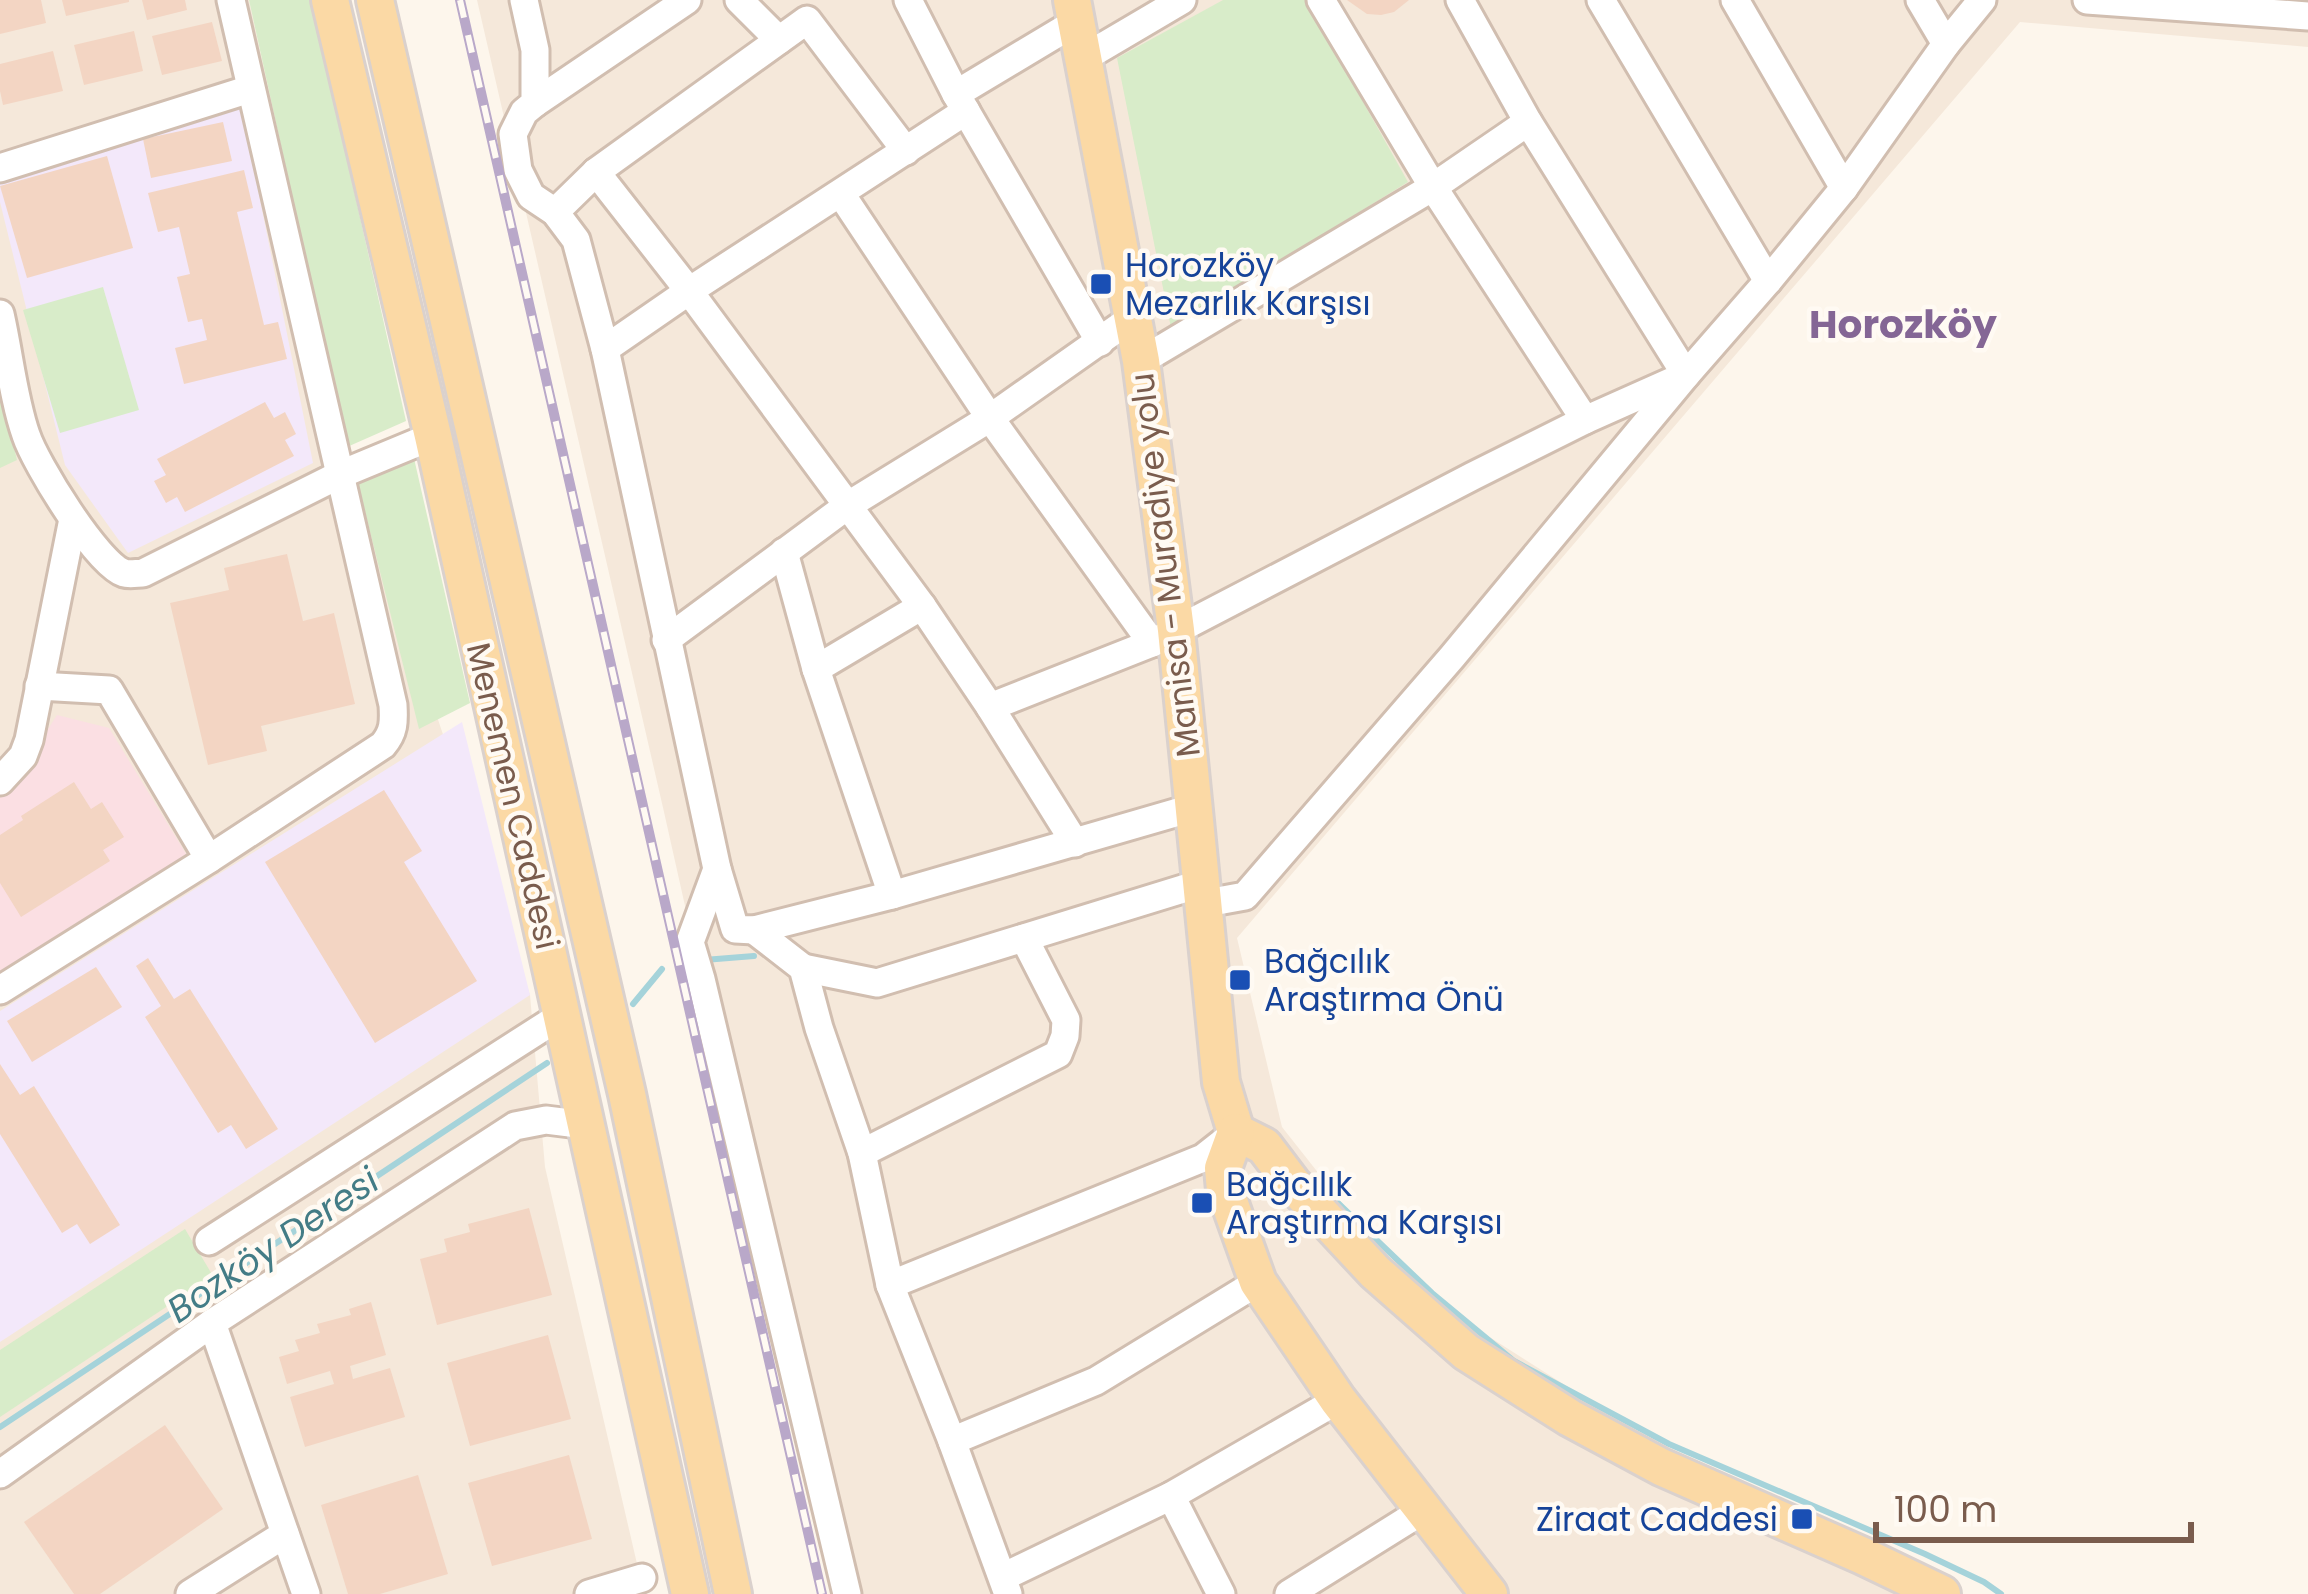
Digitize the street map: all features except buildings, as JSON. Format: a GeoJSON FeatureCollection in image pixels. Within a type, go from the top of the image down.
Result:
{"type":"FeatureCollection","features":[{"type":"Feature","properties":{"kind":"main road","name":"Menemen Caddesi"},"geometry":{"type":"LineString","coordinates":[[330,0],[433,436],[690,1594]]}},
{"type":"Feature","properties":{"kind":"main road","name":"Menemen Caddesi"},"geometry":{"type":"LineString","coordinates":[[375,0],[627,1094],[733,1594]]}},
{"type":"Feature","properties":{"kind":"main road","name":"Manisa - Muradiye yolu"},"geometry":{"type":"LineString","coordinates":[[1074,11],[1142,361],[1164,637],[1192,808],[1221,1082],[1236,1132]]}},
{"type":"Feature","properties":{"kind":"main road"},"geometry":{"type":"LineString","coordinates":[[1485,1593],[1338,1400],[1258,1282],[1225,1190],[1223,1168],[1236,1132],[1264,1146],[1375,1272],[1466,1352],[1570,1418],[1661,1467],[1942,1594]]}},
{"type":"Feature","properties":{"kind":"street"},"geometry":{"type":"LineString","coordinates":[[0,990],[365,757],[391,737],[394,725],[231,0]]}},
{"type":"Feature","properties":{"kind":"street"},"geometry":{"type":"LineString","coordinates":[[524,0],[535,50],[535,103]]}},
{"type":"Feature","properties":{"kind":"street"},"geometry":{"type":"LineString","coordinates":[[687,0],[524,112],[513,134],[518,170],[530,196],[555,212],[576,240],[605,350],[717,869],[744,930],[803,968],[877,983],[1024,938],[1200,894],[1245,896],[1768,281],[1984,0]]}},
{"type":"Feature","properties":{"kind":"street"},"geometry":{"type":"LineString","coordinates":[[739,0],[779,40]]}},
{"type":"Feature","properties":{"kind":"street"},"geometry":{"type":"LineString","coordinates":[[908,0],[961,103],[1100,342]]}},
{"type":"Feature","properties":{"kind":"street"},"geometry":{"type":"LineString","coordinates":[[1082,59],[1182,0]]}},
{"type":"Feature","properties":{"kind":"street"},"geometry":{"type":"LineString","coordinates":[[1321,0],[1433,187],[1585,420]]}},
{"type":"Feature","properties":{"kind":"street"},"geometry":{"type":"LineString","coordinates":[[1460,0],[1528,122],[1686,375]]}},
{"type":"Feature","properties":{"kind":"street"},"geometry":{"type":"LineString","coordinates":[[1601,0],[1768,281]]}},
{"type":"Feature","properties":{"kind":"street"},"geometry":{"type":"LineString","coordinates":[[1736,0],[1844,188]]}},
{"type":"Feature","properties":{"kind":"street"},"geometry":{"type":"LineString","coordinates":[[1920,0],[1946,44]]}},
{"type":"Feature","properties":{"kind":"street"},"geometry":{"type":"LineString","coordinates":[[2087,0],[2308,16]]}},
{"type":"Feature","properties":{"kind":"street"},"geometry":{"type":"LineString","coordinates":[[605,350],[905,152],[1074,11]]}},
{"type":"Feature","properties":{"kind":"street"},"geometry":{"type":"LineString","coordinates":[[555,212],[596,172],[807,20],[905,152]]}},
{"type":"Feature","properties":{"kind":"street"},"geometry":{"type":"LineString","coordinates":[[0,168],[250,89]]}},
{"type":"Feature","properties":{"kind":"street"},"geometry":{"type":"LineString","coordinates":[[1142,361],[1433,187],[1528,122]]}},
{"type":"Feature","properties":{"kind":"street"},"geometry":{"type":"LineString","coordinates":[[596,172],[922,606],[1075,843]]}},
{"type":"Feature","properties":{"kind":"street"},"geometry":{"type":"LineString","coordinates":[[841,194],[990,418],[1164,637]]}},
{"type":"Feature","properties":{"kind":"street"},"geometry":{"type":"LineString","coordinates":[[0,314],[26,435],[44,474],[73,519],[124,573],[143,573],[339,475],[433,436]]}},
{"type":"Feature","properties":{"kind":"street"},"geometry":{"type":"LineString","coordinates":[[667,640],[847,506],[990,418],[1132,318]]}},
{"type":"Feature","properties":{"kind":"street"},"geometry":{"type":"LineString","coordinates":[[990,707],[1164,637],[1585,420],[1686,375]]}},
{"type":"Feature","properties":{"kind":"street"},"geometry":{"type":"LineString","coordinates":[[0,782],[23,756],[29,740],[73,519]]}},
{"type":"Feature","properties":{"kind":"street"},"geometry":{"type":"LineString","coordinates":[[784,552],[816,669],[892,895]]}},
{"type":"Feature","properties":{"kind":"street"},"geometry":{"type":"LineString","coordinates":[[816,669],[922,606]]}},
{"type":"Feature","properties":{"kind":"street"},"geometry":{"type":"LineString","coordinates":[[39,686],[109,690],[209,860]]}},
{"type":"Feature","properties":{"kind":"street"},"geometry":{"type":"LineString","coordinates":[[690,943],[892,895],[1192,808]]}},
{"type":"Feature","properties":{"kind":"street"},"geometry":{"type":"LineString","coordinates":[[717,869],[690,943],[847,1594]]}},
{"type":"Feature","properties":{"kind":"street"},"geometry":{"type":"LineString","coordinates":[[862,1153],[1058,1054],[1066,1020],[1024,938]]}},
{"type":"Feature","properties":{"kind":"street"},"geometry":{"type":"LineString","coordinates":[[803,968],[862,1153],[890,1285],[1005,1586],[1338,1400]]}},
{"type":"Feature","properties":{"kind":"street"},"geometry":{"type":"LineString","coordinates":[[209,1241],[562,1015]]}},
{"type":"Feature","properties":{"kind":"street"},"geometry":{"type":"LineString","coordinates":[[0,1474],[212,1323],[515,1126],[546,1120],[586,1125]]}},
{"type":"Feature","properties":{"kind":"street"},"geometry":{"type":"LineString","coordinates":[[890,1285],[1203,1158],[1236,1132]]}},
{"type":"Feature","properties":{"kind":"street"},"geometry":{"type":"LineString","coordinates":[[952,1441],[1096,1381],[1258,1282]]}},
{"type":"Feature","properties":{"kind":"street"},"geometry":{"type":"LineString","coordinates":[[212,1323],[305,1594]]}},
{"type":"Feature","properties":{"kind":"street"},"geometry":{"type":"LineString","coordinates":[[1171,1496],[1221,1594]]}},
{"type":"Feature","properties":{"kind":"street"},"geometry":{"type":"LineString","coordinates":[[1289,1594],[1422,1510]]}},
{"type":"Feature","properties":{"kind":"street"},"geometry":{"type":"LineString","coordinates":[[190,1594],[285,1534]]}},
{"type":"Feature","properties":{"kind":"street"},"geometry":{"type":"LineString","coordinates":[[589,1594],[642,1578]]}},
{"type":"Feature","properties":{"kind":"shaded area"},"geometry":{"type":"Polygon","coordinates":[[[0,0],[249,0],[347,447],[530,995],[545,1167],[644,1594],[0,1594],[0,0]]]}},
{"type":"Feature","properties":{"kind":"shaded area"},"geometry":{"type":"Polygon","coordinates":[[[477,0],[2308,0],[2308,47],[2020,22],[1237,938],[1282,1127],[1406,1284],[1694,1467],[1963,1594],[839,1594],[477,0]]]}},
{"type":"Feature","properties":{"kind":"shaded area"},"geometry":{"type":"Polygon","coordinates":[[[241,105],[313,463],[128,553],[65,465],[0,202],[0,181],[241,105]]]}},
{"type":"Feature","properties":{"kind":"shaded area"},"geometry":{"type":"Polygon","coordinates":[[[57,715],[109,728],[188,857],[0,975],[0,791],[16,779],[57,715]]]}},
{"type":"Feature","properties":{"kind":"shaded area"},"geometry":{"type":"Polygon","coordinates":[[[462,722],[530,995],[0,1342],[0,1011],[462,722]]]}},
{"type":"Feature","properties":{"kind":"green space"},"geometry":{"type":"Polygon","coordinates":[[[249,0],[311,0],[406,421],[347,447],[249,0]]]}},
{"type":"Feature","properties":{"kind":"green space"},"geometry":{"type":"Polygon","coordinates":[[[1223,0],[1306,0],[1408,182],[1171,328],[1117,58],[1223,0]]]}},
{"type":"Feature","properties":{"kind":"green space"},"geometry":{"type":"Polygon","coordinates":[[[103,287],[139,410],[60,433],[23,310],[103,287]]]}},
{"type":"Feature","properties":{"kind":"green space"},"geometry":{"type":"Polygon","coordinates":[[[0,388],[17,460],[0,468],[0,388]]]}},
{"type":"Feature","properties":{"kind":"green space"},"geometry":{"type":"Polygon","coordinates":[[[413,454],[470,703],[419,729],[358,483],[413,454]]]}},
{"type":"Feature","properties":{"kind":"green space"},"geometry":{"type":"Polygon","coordinates":[[[185,1229],[213,1276],[0,1417],[0,1350],[185,1229]]]}},
{"type":"Feature","properties":{"kind":"waterway","name":"Bozköy Deresi"},"geometry":{"type":"LineString","coordinates":[[704,960],[754,956]]}},
{"type":"Feature","properties":{"kind":"waterway","name":"Bozköy Deresi"},"geometry":{"type":"LineString","coordinates":[[633,1004],[662,969]]}},
{"type":"Feature","properties":{"kind":"waterway","name":"Bozköy Deresi"},"geometry":{"type":"LineString","coordinates":[[0,1427],[547,1063]]}},
{"type":"Feature","properties":{"kind":"waterway","name":"Bozköy Deresi"},"geometry":{"type":"LineString","coordinates":[[1316,1182],[1432,1293],[1514,1361],[1669,1444],[1925,1554],[2001,1594]]}},
{"type":"Feature","properties":{"kind":"railway"},"geometry":{"type":"LineString","coordinates":[[460,0],[822,1594]]}},
{"type":"Feature","properties":{"kind":"place","name":"Horozköy Mezarlık Karşısı"},"geometry":{"type":"Point","coordinates":[1101,284]}},
{"type":"Feature","properties":{"kind":"place","name":"Bağcılık Araştırma Önü"},"geometry":{"type":"Point","coordinates":[1240,980]}},
{"type":"Feature","properties":{"kind":"place","name":"Bağcılık Araştırma Karşısı"},"geometry":{"type":"Point","coordinates":[1202,1203]}},
{"type":"Feature","properties":{"kind":"place","name":"Ziraat Caddesi"},"geometry":{"type":"Point","coordinates":[1802,1519]}},
{"type":"Feature","properties":{"kind":"district","name":"Horozköy"},"geometry":{"type":"Point","coordinates":[1903,324]}}]}
